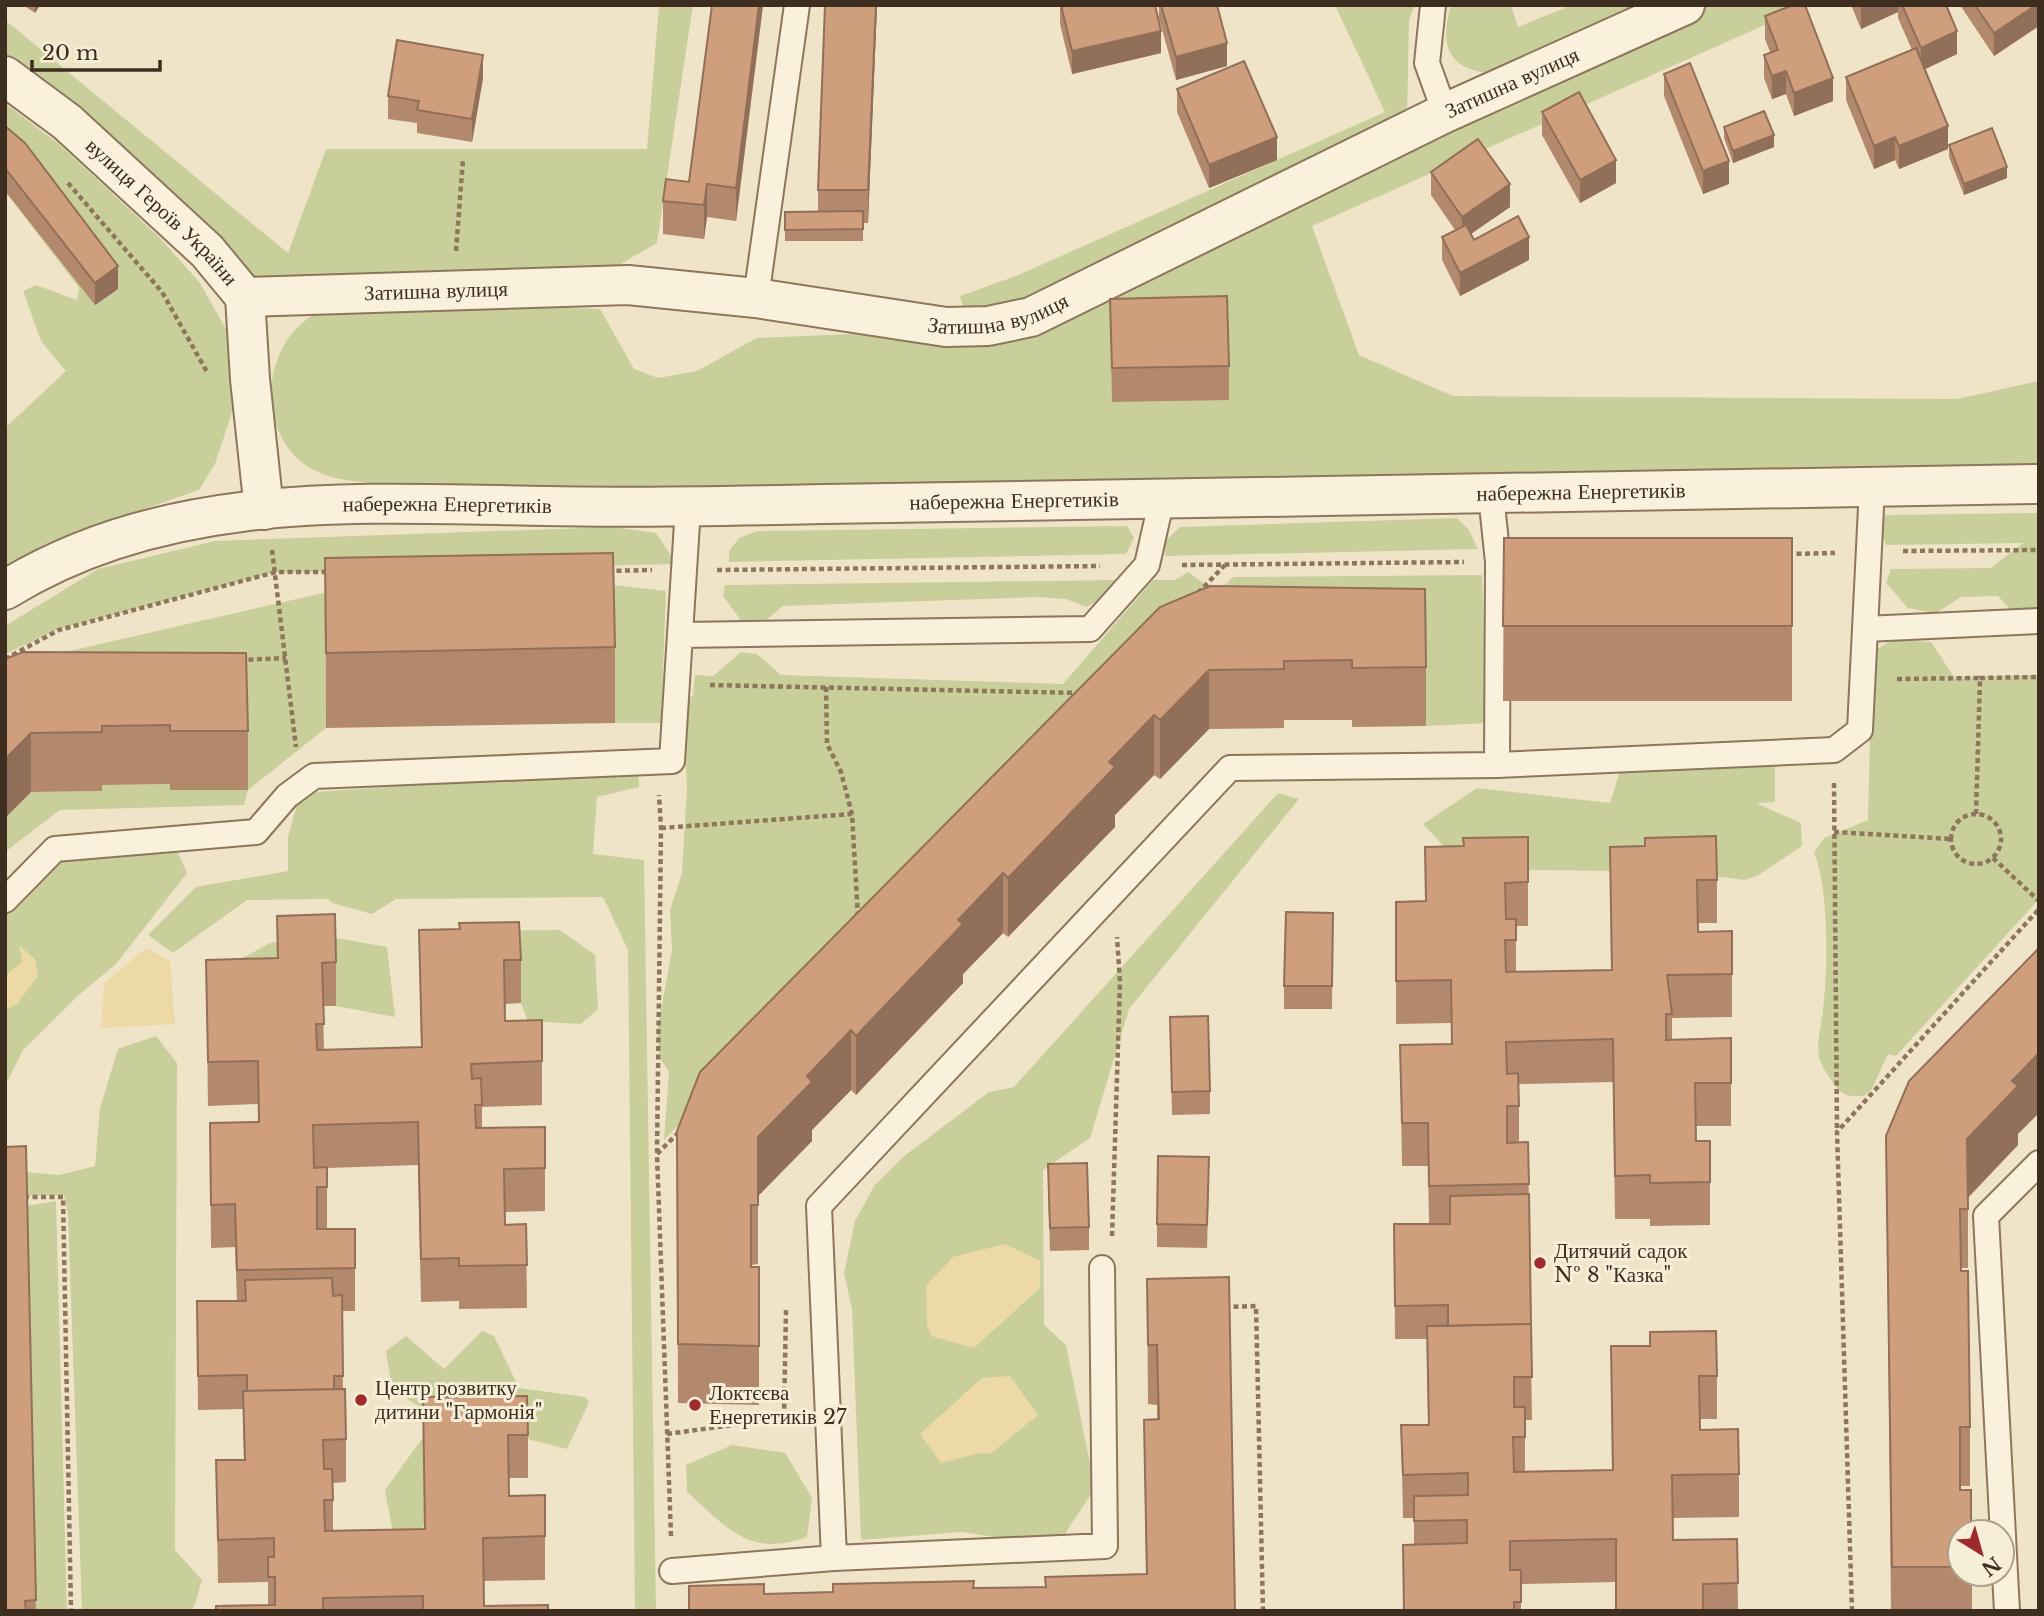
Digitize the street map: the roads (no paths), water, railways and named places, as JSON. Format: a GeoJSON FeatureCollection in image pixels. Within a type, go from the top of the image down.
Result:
{"type":"FeatureCollection","features":[{"type":"Feature","properties":{"kind":"street","name":"Затишна вулиця"},"geometry":{"type":"LineString","coordinates":[[245,297],[628,285],[756,298],[946,327],[988,326],[1031,317],[1445,113],[1685,5]]}},
{"type":"Feature","properties":{"kind":"street","name":"вулиця Героїв України"},"geometry":{"type":"LineString","coordinates":[[5,76],[67,122],[207,251],[245,297],[250,379],[264,510]]}},
{"type":"Feature","properties":{"kind":"street","name":"набережна Енергетиків"},"geometry":{"type":"LineString","coordinates":[[5,590],[61,559],[139,530],[202,516],[398,503],[688,507],[2039,484]]}},
{"type":"Feature","properties":{"kind":"lane"},"geometry":{"type":"LineString","coordinates":[[756,298],[797,5]]}},
{"type":"Feature","properties":{"kind":"lane"},"geometry":{"type":"LineString","coordinates":[[1433,5],[1427,63],[1445,113]]}},
{"type":"Feature","properties":{"kind":"lane"},"geometry":{"type":"LineString","coordinates":[[834,1558],[819,1206],[1230,768],[1497,765],[1834,750],[1860,730],[1871,487]]}},
{"type":"Feature","properties":{"kind":"lane"},"geometry":{"type":"LineString","coordinates":[[1491,495],[1498,562],[1497,765]]}},
{"type":"Feature","properties":{"kind":"lane"},"geometry":{"type":"LineString","coordinates":[[681,635],[1090,629],[1147,565],[1162,498]]}},
{"type":"Feature","properties":{"kind":"lane"},"geometry":{"type":"LineString","coordinates":[[5,900],[55,849],[256,832],[287,796],[314,776],[672,761],[688,507]]}},
{"type":"Feature","properties":{"kind":"lane"},"geometry":{"type":"LineString","coordinates":[[1865,629],[2039,621]]}},
{"type":"Feature","properties":{"kind":"lane"},"geometry":{"type":"LineString","coordinates":[[2007,1611],[1986,1216],[2039,1163]]}},
{"type":"Feature","properties":{"kind":"lane"},"geometry":{"type":"LineString","coordinates":[[672,1571],[834,1558],[1105,1546],[1102,1268]]}},
{"type":"Feature","properties":{"kind":"place","name":"Дитячий садок № 8 \"Казка\""},"geometry":{"type":"Point","coordinates":[1540,1263]}},
{"type":"Feature","properties":{"kind":"place","name":"Центр розвитку дитини \"Гармонія\""},"geometry":{"type":"Point","coordinates":[361,1400]}},
{"type":"Feature","properties":{"kind":"place","name":"Локтєєва Енергетиків 27"},"geometry":{"type":"Point","coordinates":[695,1405]}}]}
